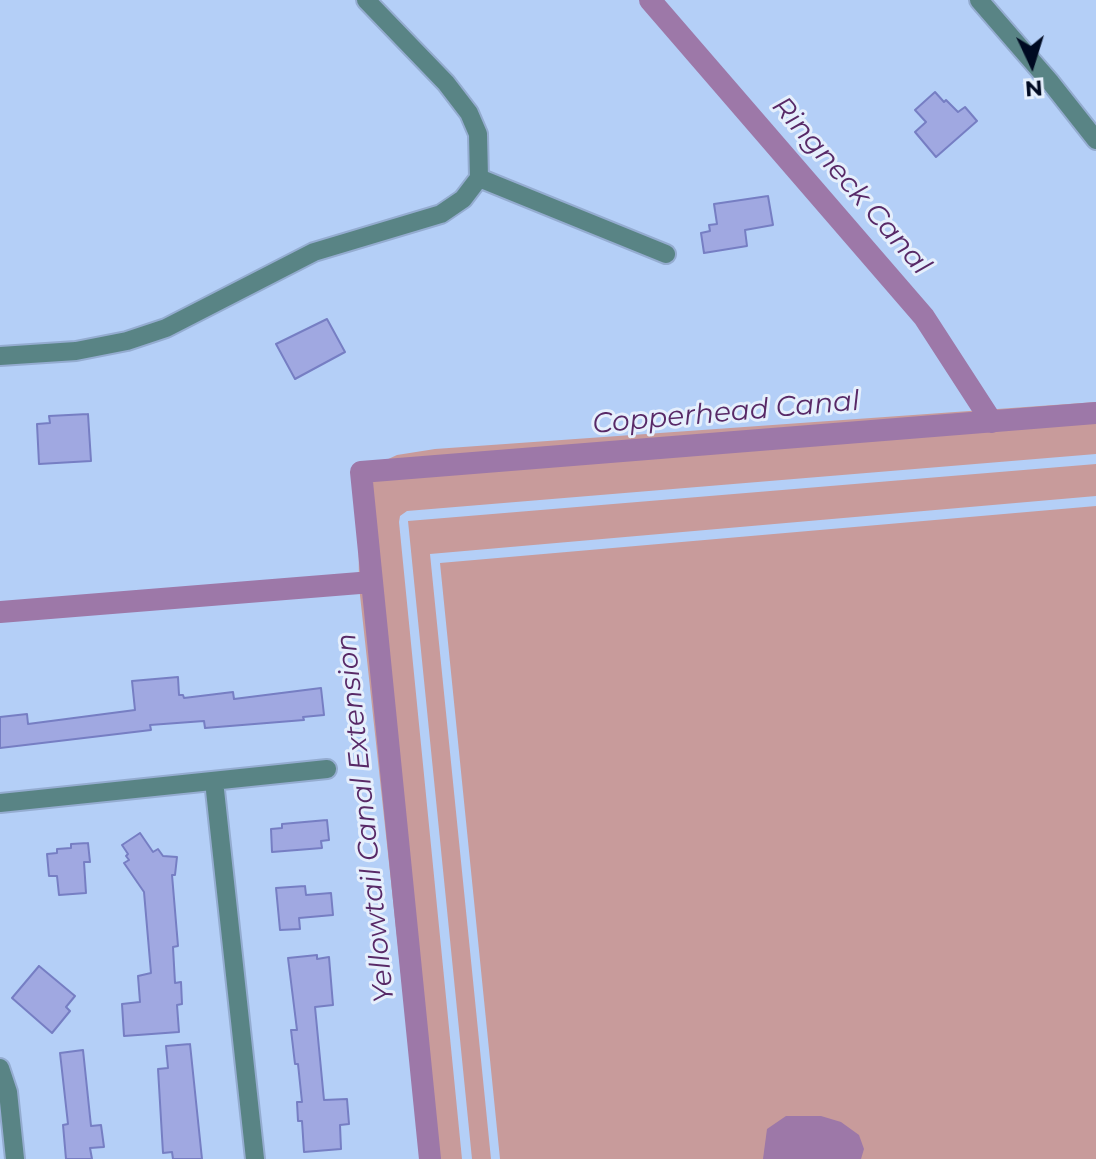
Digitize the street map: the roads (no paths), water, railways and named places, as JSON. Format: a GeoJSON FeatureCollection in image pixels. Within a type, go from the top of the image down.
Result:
{"type":"FeatureCollection","features":[{"type":"Feature","properties":{"kind":"street"},"geometry":{"type":"LineString","coordinates":[[0,356],[76,351],[127,341],[166,328],[314,252],[441,214],[463,199],[479,178],[478,134],[469,113],[446,83],[366,0]]}},
{"type":"Feature","properties":{"kind":"street"},"geometry":{"type":"LineString","coordinates":[[979,0],[1096,140]]}},
{"type":"Feature","properties":{"kind":"street"},"geometry":{"type":"LineString","coordinates":[[479,178],[666,254]]}},
{"type":"Feature","properties":{"kind":"street"},"geometry":{"type":"LineString","coordinates":[[0,803],[327,769]]}},
{"type":"Feature","properties":{"kind":"street"},"geometry":{"type":"LineString","coordinates":[[214,781],[255,1159]]}},
{"type":"Feature","properties":{"kind":"street"},"geometry":{"type":"LineString","coordinates":[[0,1068],[8,1092],[15,1159]]}},
{"type":"Feature","properties":{"kind":"waterway","name":"Ringneck Canal"},"geometry":{"type":"LineString","coordinates":[[650,0],[924,317],[992,422]]}},
{"type":"Feature","properties":{"kind":"waterway","name":"Copperhead Canal"},"geometry":{"type":"LineString","coordinates":[[430,1159],[361,472],[1096,413]]}},
{"type":"Feature","properties":{"kind":"waterway"},"geometry":{"type":"LineString","coordinates":[[0,612],[372,582]]}},
{"type":"Feature","properties":{"kind":"water label","name":"Yellowtail Canal Extension"},"geometry":{"type":"Point","coordinates":[366,818]}}]}
